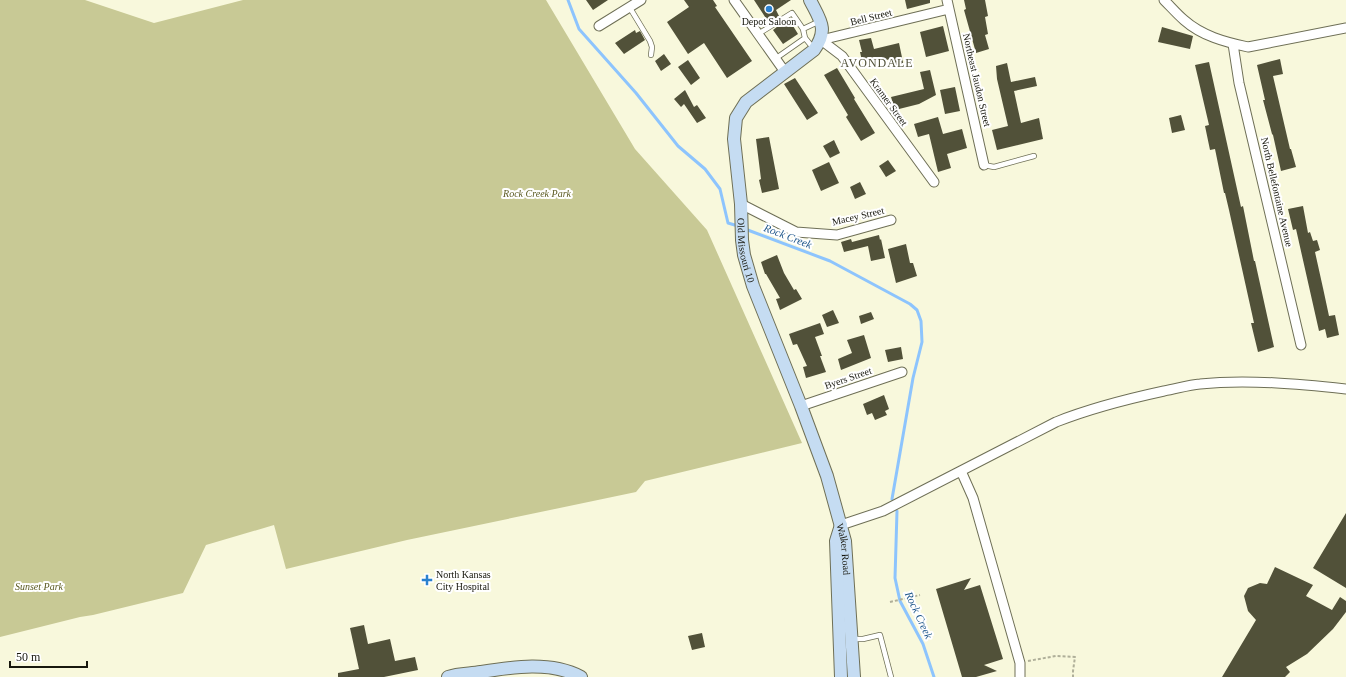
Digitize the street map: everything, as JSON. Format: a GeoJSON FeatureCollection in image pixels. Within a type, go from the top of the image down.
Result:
{"type":"FeatureCollection","features":[{"type":"Feature","properties":{"kind":"street"},"geometry":{"type":"LineString","coordinates":[[599,26],[641,0]]}},
{"type":"Feature","properties":{"kind":"street"},"geometry":{"type":"LineString","coordinates":[[734,0],[775,59],[786,72]]}},
{"type":"Feature","properties":{"kind":"street"},"geometry":{"type":"LineString","coordinates":[[810,0],[820,20],[822,32],[817,45]]}},
{"type":"Feature","properties":{"kind":"street"},"geometry":{"type":"LineString","coordinates":[[1164,0],[1184,20],[1196,29],[1207,35],[1232,44],[1248,47],[1346,28]]}},
{"type":"Feature","properties":{"kind":"street","name":"Bell Street"},"geometry":{"type":"LineString","coordinates":[[817,45],[948,4]]}},
{"type":"Feature","properties":{"kind":"street","name":"Northeast Jaudon Street"},"geometry":{"type":"LineString","coordinates":[[948,4],[984,165]]}},
{"type":"Feature","properties":{"kind":"street","name":"North Bellefontaine Avenue"},"geometry":{"type":"LineString","coordinates":[[1232,44],[1239,83],[1301,345]]}},
{"type":"Feature","properties":{"kind":"street","name":"Old Missouri 10"},"geometry":{"type":"LineString","coordinates":[[817,45],[786,72],[746,102],[736,118],[734,139],[744,255],[753,286],[827,476],[840,526]]}},
{"type":"Feature","properties":{"kind":"street","name":"Kramer Street"},"geometry":{"type":"LineString","coordinates":[[817,45],[842,56],[934,182]]}},
{"type":"Feature","properties":{"kind":"street","name":"Macey Street"},"geometry":{"type":"LineString","coordinates":[[741,210],[796,232],[837,235],[892,220]]}},
{"type":"Feature","properties":{"kind":"street","name":"Byers Street"},"geometry":{"type":"LineString","coordinates":[[801,406],[902,372]]}},
{"type":"Feature","properties":{"kind":"street"},"geometry":{"type":"LineString","coordinates":[[840,526],[883,511],[1056,422],[1084,411],[1199,384],[1235,382],[1309,385],[1346,389]]}},
{"type":"Feature","properties":{"kind":"street"},"geometry":{"type":"LineString","coordinates":[[961,471],[973,498],[1020,663],[1020,677]]}},
{"type":"Feature","properties":{"kind":"street","name":"Walker Road"},"geometry":{"type":"LineString","coordinates":[[840,526],[846,541],[845,639],[841,677]]}},
{"type":"Feature","properties":{"kind":"street","name":"Walker Road"},"geometry":{"type":"LineString","coordinates":[[845,639],[854,677]]}},
{"type":"Feature","properties":{"kind":"street"},"geometry":{"type":"LineString","coordinates":[[448,677],[456,674],[484,674],[494,669],[547,667],[560,669],[575,675]]}},
{"type":"Feature","properties":{"kind":"lane"},"geometry":{"type":"LineString","coordinates":[[630,8],[650,41],[652,47],[651,55]]}},
{"type":"Feature","properties":{"kind":"lane"},"geometry":{"type":"LineString","coordinates":[[758,34],[792,13],[804,29],[805,38]]}},
{"type":"Feature","properties":{"kind":"lane"},"geometry":{"type":"LineString","coordinates":[[804,29],[820,20]]}},
{"type":"Feature","properties":{"kind":"lane"},"geometry":{"type":"LineString","coordinates":[[805,38],[817,45]]}},
{"type":"Feature","properties":{"kind":"lane"},"geometry":{"type":"LineString","coordinates":[[775,59],[805,38]]}},
{"type":"Feature","properties":{"kind":"lane"},"geometry":{"type":"LineString","coordinates":[[984,165],[994,167],[1034,156]]}},
{"type":"Feature","properties":{"kind":"lane"},"geometry":{"type":"LineString","coordinates":[[845,639],[863,639],[880,635],[891,677]]}},
{"type":"Feature","properties":{"kind":"path"},"geometry":{"type":"LineString","coordinates":[[890,602],[920,595]]}},
{"type":"Feature","properties":{"kind":"path"},"geometry":{"type":"LineString","coordinates":[[1020,663],[1056,656],[1075,658],[1073,677]]}},
{"type":"Feature","properties":{"kind":"green space"},"geometry":{"type":"Polygon","coordinates":[[[0,0],[85,0],[154,23],[243,0],[546,0],[635,149],[707,230],[802,443],[645,481],[636,492],[407,540],[286,569],[274,525],[206,545],[183,593],[0,637],[0,0]]]}},
{"type":"Feature","properties":{"kind":"building"},"geometry":{"type":"Polygon","coordinates":[[[586,0],[608,0],[593,10],[586,0]]]}},
{"type":"Feature","properties":{"kind":"building"},"geometry":{"type":"Polygon","coordinates":[[[684,0],[713,0],[717,6],[715,7],[752,61],[727,78],[704,43],[688,54],[667,22],[689,7],[684,0]]]}},
{"type":"Feature","properties":{"kind":"building","name":"Depot Saloon"},"geometry":{"type":"Polygon","coordinates":[[[754,0],[791,0],[776,10],[779,16],[769,23],[754,0]]]}},
{"type":"Feature","properties":{"kind":"building"},"geometry":{"type":"Polygon","coordinates":[[[905,0],[930,0],[930,3],[907,9],[905,0]]]}},
{"type":"Feature","properties":{"kind":"building"},"geometry":{"type":"Polygon","coordinates":[[[964,0],[985,0],[988,16],[985,17],[988,34],[985,35],[989,49],[976,53],[964,10],[966,9],[964,0]]]}},
{"type":"Feature","properties":{"kind":"building"},"geometry":{"type":"Polygon","coordinates":[[[790,21],[798,34],[783,44],[773,30],[782,23],[783,26],[790,21]]]}},
{"type":"Feature","properties":{"kind":"building"},"geometry":{"type":"Polygon","coordinates":[[[943,26],[949,51],[926,57],[920,32],[943,26]]]}},
{"type":"Feature","properties":{"kind":"building"},"geometry":{"type":"Polygon","coordinates":[[[1162,27],[1193,36],[1190,49],[1158,42],[1162,27]]]}},
{"type":"Feature","properties":{"kind":"building"},"geometry":{"type":"Polygon","coordinates":[[[635,30],[636,33],[640,31],[645,40],[624,54],[615,43],[635,30]]]}},
{"type":"Feature","properties":{"kind":"building"},"geometry":{"type":"Polygon","coordinates":[[[871,38],[874,49],[899,43],[904,67],[893,69],[891,59],[868,64],[867,59],[862,61],[860,52],[862,52],[859,40],[871,38]]]}},
{"type":"Feature","properties":{"kind":"building"},"geometry":{"type":"Polygon","coordinates":[[[664,54],[671,64],[661,71],[655,61],[664,54]]]}},
{"type":"Feature","properties":{"kind":"building"},"geometry":{"type":"Polygon","coordinates":[[[1280,59],[1283,74],[1273,76],[1290,149],[1296,167],[1281,171],[1263,100],[1265,100],[1257,65],[1280,59]]]}},
{"type":"Feature","properties":{"kind":"building"},"geometry":{"type":"Polygon","coordinates":[[[688,60],[700,78],[691,85],[678,67],[688,60]]]}},
{"type":"Feature","properties":{"kind":"building"},"geometry":{"type":"Polygon","coordinates":[[[1209,62],[1274,347],[1258,352],[1251,323],[1254,323],[1215,149],[1210,150],[1205,126],[1209,125],[1195,65],[1209,62]]]}},
{"type":"Feature","properties":{"kind":"building"},"geometry":{"type":"Polygon","coordinates":[[[1007,63],[1011,82],[1035,77],[1037,86],[1014,91],[1021,123],[1039,118],[1043,139],[997,150],[992,130],[1008,126],[997,79],[996,66],[1007,63]]]}},
{"type":"Feature","properties":{"kind":"building"},"geometry":{"type":"Polygon","coordinates":[[[837,68],[875,133],[861,141],[846,117],[848,115],[824,75],[837,68]]]}},
{"type":"Feature","properties":{"kind":"building"},"geometry":{"type":"Polygon","coordinates":[[[930,70],[936,95],[919,104],[895,110],[891,97],[924,89],[920,72],[930,70]]]}},
{"type":"Feature","properties":{"kind":"building"},"geometry":{"type":"Polygon","coordinates":[[[795,78],[818,113],[807,120],[784,84],[795,78]]]}},
{"type":"Feature","properties":{"kind":"building"},"geometry":{"type":"Polygon","coordinates":[[[955,87],[960,111],[945,114],[940,90],[955,87]]]}},
{"type":"Feature","properties":{"kind":"building"},"geometry":{"type":"Polygon","coordinates":[[[685,90],[694,107],[697,105],[706,118],[697,123],[684,104],[681,107],[674,99],[685,90]]]}},
{"type":"Feature","properties":{"kind":"building"},"geometry":{"type":"Polygon","coordinates":[[[1181,115],[1185,130],[1172,133],[1169,118],[1181,115]]]}},
{"type":"Feature","properties":{"kind":"building"},"geometry":{"type":"Polygon","coordinates":[[[938,117],[943,134],[962,129],[967,148],[947,154],[951,168],[938,172],[929,134],[918,137],[914,124],[938,117]]]}},
{"type":"Feature","properties":{"kind":"building"},"geometry":{"type":"Polygon","coordinates":[[[769,137],[779,189],[762,193],[759,180],[761,179],[756,139],[769,137]]]}},
{"type":"Feature","properties":{"kind":"building"},"geometry":{"type":"Polygon","coordinates":[[[834,140],[840,153],[830,158],[823,146],[834,140]]]}},
{"type":"Feature","properties":{"kind":"building"},"geometry":{"type":"Polygon","coordinates":[[[888,160],[896,171],[886,177],[879,166],[888,160]]]}},
{"type":"Feature","properties":{"kind":"building"},"geometry":{"type":"Polygon","coordinates":[[[829,162],[839,183],[821,191],[812,170],[829,162]]]}},
{"type":"Feature","properties":{"kind":"building"},"geometry":{"type":"Polygon","coordinates":[[[860,182],[866,194],[855,199],[850,187],[860,182]]]}},
{"type":"Feature","properties":{"kind":"building"},"geometry":{"type":"Polygon","coordinates":[[[1303,206],[1308,233],[1310,232],[1313,241],[1317,240],[1320,250],[1315,252],[1329,316],[1335,315],[1339,335],[1327,338],[1325,329],[1319,331],[1296,229],[1293,230],[1288,209],[1303,206]]]}},
{"type":"Feature","properties":{"kind":"building"},"geometry":{"type":"Polygon","coordinates":[[[879,235],[885,258],[871,261],[868,246],[844,252],[841,242],[851,239],[852,242],[879,235]]]}},
{"type":"Feature","properties":{"kind":"building"},"geometry":{"type":"Polygon","coordinates":[[[906,244],[910,263],[913,263],[917,276],[896,283],[888,249],[906,244]]]}},
{"type":"Feature","properties":{"kind":"building"},"geometry":{"type":"Polygon","coordinates":[[[777,255],[784,273],[794,290],[796,289],[802,299],[780,310],[776,299],[780,298],[765,274],[761,262],[777,255]]]}},
{"type":"Feature","properties":{"kind":"building"},"geometry":{"type":"Polygon","coordinates":[[[833,310],[839,323],[827,327],[822,315],[833,310]]]}},
{"type":"Feature","properties":{"kind":"building"},"geometry":{"type":"Polygon","coordinates":[[[871,312],[874,319],[861,324],[859,316],[871,312]]]}},
{"type":"Feature","properties":{"kind":"building"},"geometry":{"type":"Polygon","coordinates":[[[820,323],[824,334],[815,337],[826,372],[806,378],[803,367],[807,366],[797,344],[793,345],[789,334],[820,323]]]}},
{"type":"Feature","properties":{"kind":"building"},"geometry":{"type":"Polygon","coordinates":[[[864,335],[871,358],[841,370],[838,359],[852,353],[847,340],[864,335]]]}},
{"type":"Feature","properties":{"kind":"building"},"geometry":{"type":"Polygon","coordinates":[[[901,347],[903,359],[888,362],[885,350],[901,347]]]}},
{"type":"Feature","properties":{"kind":"building"},"geometry":{"type":"Polygon","coordinates":[[[884,395],[889,409],[885,411],[887,415],[875,420],[872,413],[867,415],[863,404],[884,395]]]}},
{"type":"Feature","properties":{"kind":"building"},"geometry":{"type":"Polygon","coordinates":[[[1346,513],[1346,588],[1313,568],[1346,513]]]}},
{"type":"Feature","properties":{"kind":"building"},"geometry":{"type":"Polygon","coordinates":[[[1275,567],[1313,585],[1306,596],[1332,610],[1340,597],[1346,601],[1346,612],[1333,629],[1307,654],[1286,667],[1290,672],[1285,677],[1222,677],[1256,620],[1248,611],[1244,596],[1248,588],[1260,583],[1267,584],[1275,567]]]}},
{"type":"Feature","properties":{"kind":"building"},"geometry":{"type":"Polygon","coordinates":[[[971,578],[964,590],[980,585],[1003,659],[984,665],[997,671],[976,677],[962,677],[936,589],[971,578]]]}},
{"type":"Feature","properties":{"kind":"building"},"geometry":{"type":"Polygon","coordinates":[[[364,625],[368,644],[390,639],[395,661],[415,657],[418,670],[384,677],[338,677],[338,673],[359,669],[350,628],[364,625]]]}},
{"type":"Feature","properties":{"kind":"building"},"geometry":{"type":"Polygon","coordinates":[[[702,633],[705,647],[692,650],[688,636],[702,633]]]}},
{"type":"Feature","properties":{"kind":"waterway","name":"Rock Creek"},"geometry":{"type":"LineString","coordinates":[[568,0],[579,29],[636,93],[678,146],[705,169],[720,189],[728,223],[738,226]]}},
{"type":"Feature","properties":{"kind":"waterway","name":"Rock Creek"},"geometry":{"type":"LineString","coordinates":[[745,229],[830,261],[910,304],[917,310],[921,321],[922,342],[913,378],[892,499]]}},
{"type":"Feature","properties":{"kind":"waterway","name":"Rock Creek"},"geometry":{"type":"LineString","coordinates":[[897,511],[895,578],[900,601],[923,644],[934,677]]}},
{"type":"Feature","properties":{"kind":"place","name":"Depot Saloon"},"geometry":{"type":"Point","coordinates":[769,9]}},
{"type":"Feature","properties":{"kind":"place","name":"North Kansas City Hospital"},"geometry":{"type":"Point","coordinates":[427,580]}},
{"type":"Feature","properties":{"kind":"district","name":"AVONDALE"},"geometry":{"type":"Point","coordinates":[877,63]}},
{"type":"Feature","properties":{"kind":"park label","name":"Rock Creek Park"},"geometry":{"type":"Point","coordinates":[537,193]}},
{"type":"Feature","properties":{"kind":"park label","name":"Sunset Park"},"geometry":{"type":"Point","coordinates":[39,586]}}]}
